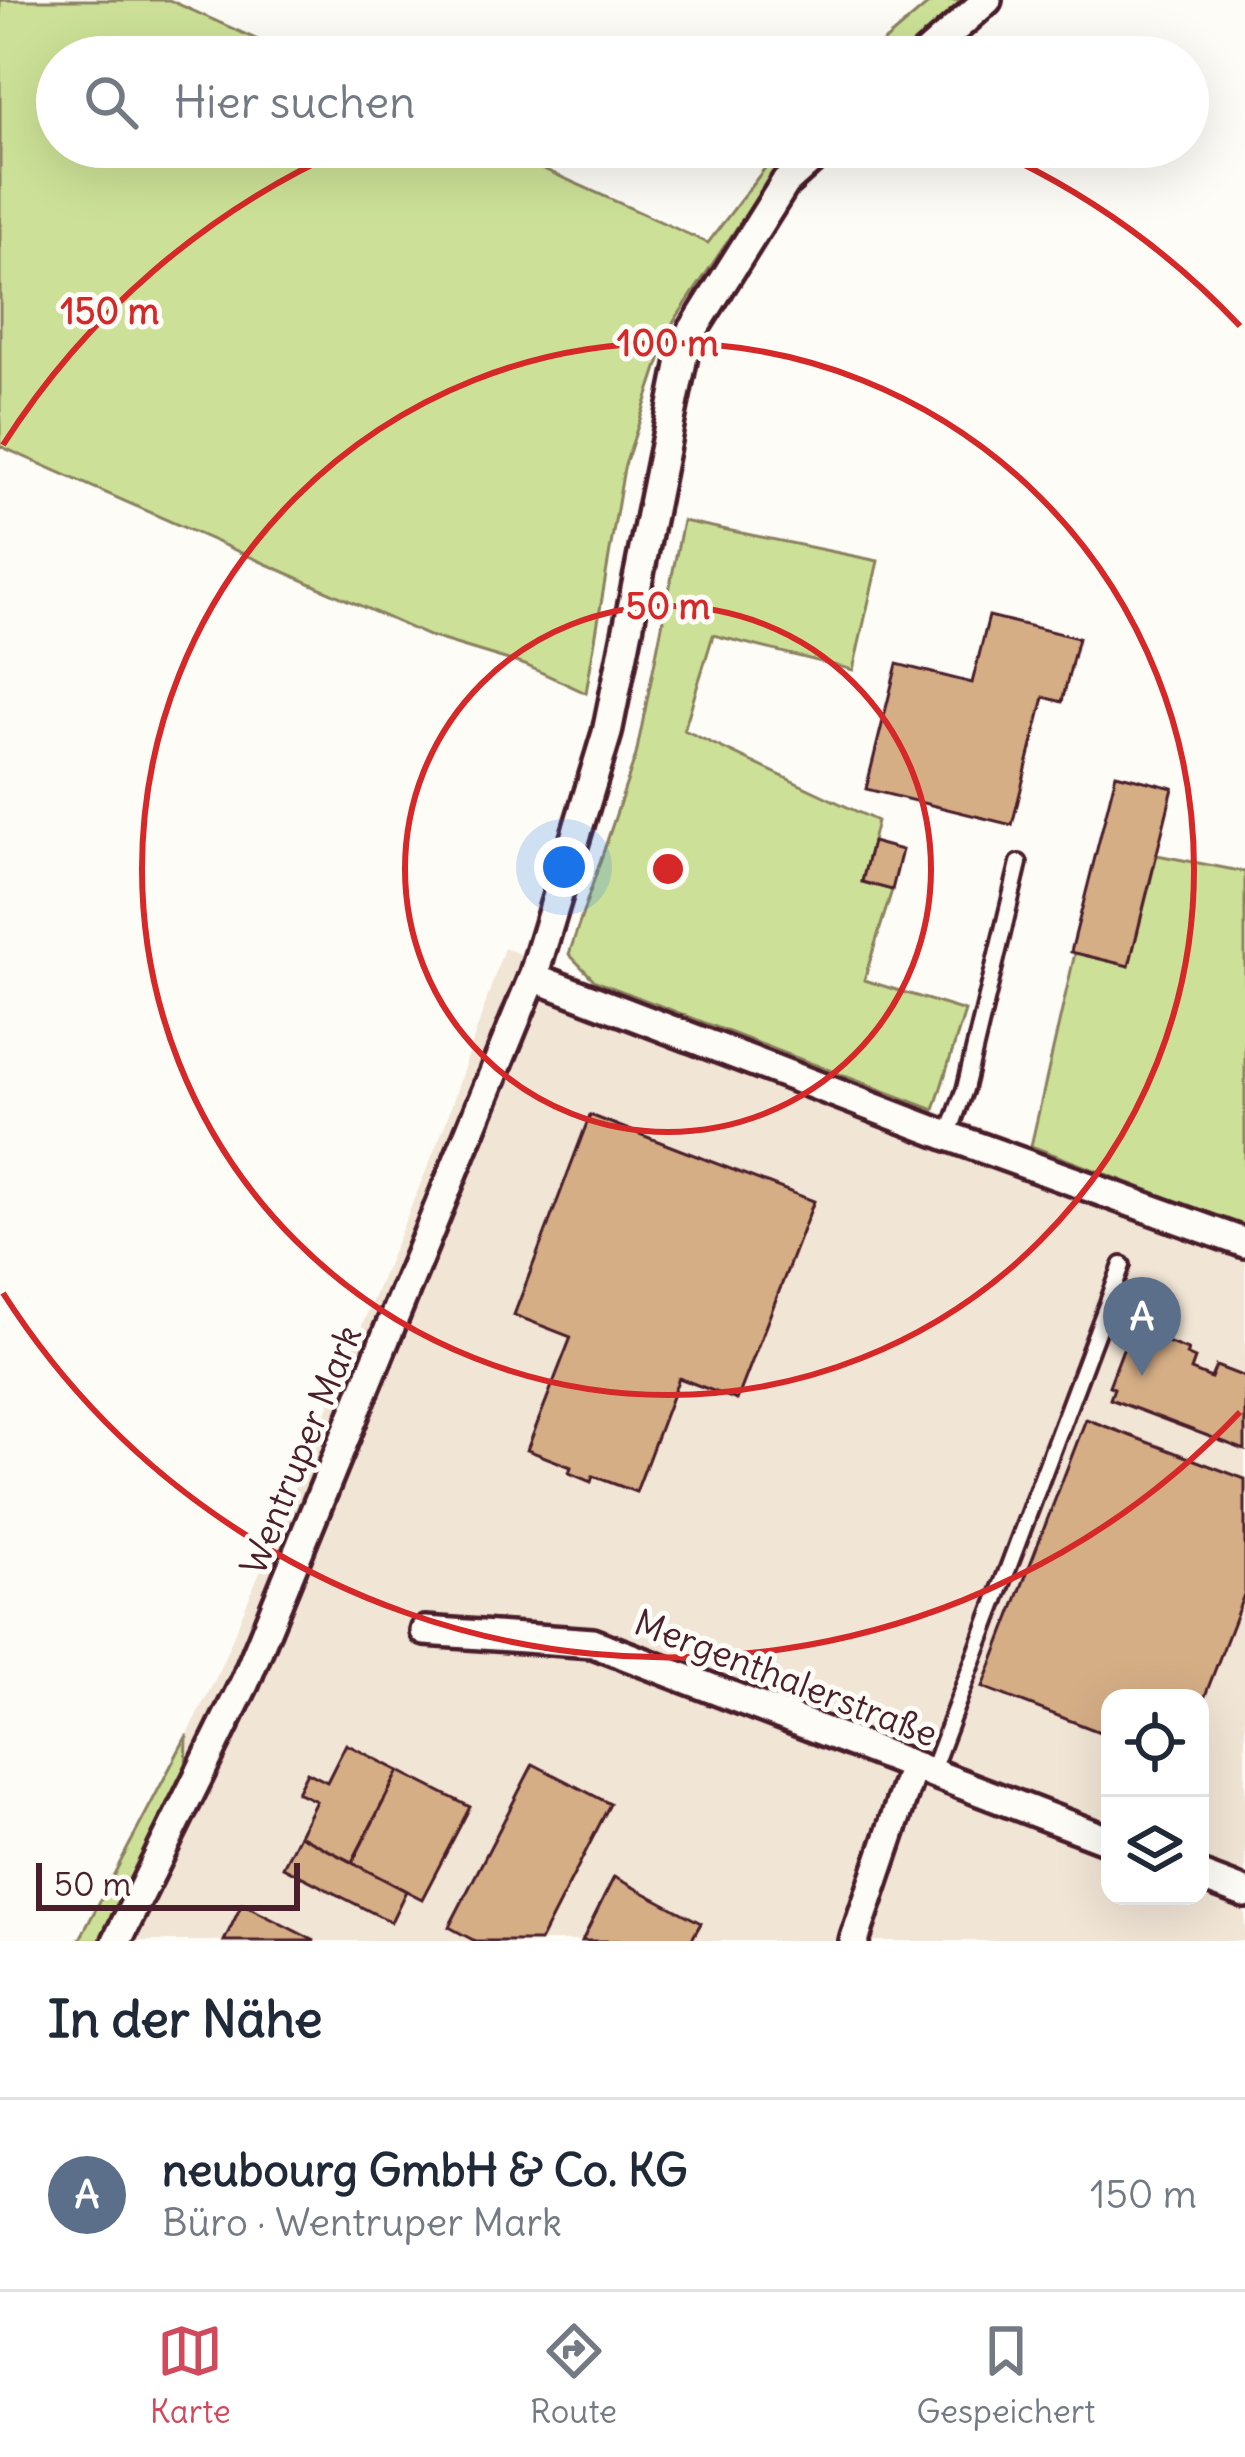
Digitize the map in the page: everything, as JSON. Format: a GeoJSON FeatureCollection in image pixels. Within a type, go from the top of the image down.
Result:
{"type":"FeatureCollection","features":[{"type":"Feature","properties":{"kind":"street"},"geometry":{"type":"LineString","coordinates":[[947,36],[987,0]]}},
{"type":"Feature","properties":{"kind":"street","name":"Wentruper Mark"},"geometry":{"type":"LineString","coordinates":[[117,1941],[245,1682],[533,977],[608,733],[686,340],[785,183],[802,168]]}},
{"type":"Feature","properties":{"kind":"street"},"geometry":{"type":"LineString","coordinates":[[533,977],[948,1136],[1245,1243]]}},
{"type":"Feature","properties":{"kind":"street","name":"Mergenthalerstraße"},"geometry":{"type":"LineString","coordinates":[[425,1631],[593,1643],[1101,1838]]}},
{"type":"Feature","properties":{"kind":"street"},"geometry":{"type":"LineString","coordinates":[[854,1941],[922,1770]]}},
{"type":"Feature","properties":{"kind":"street"},"geometry":{"type":"LineString","coordinates":[[1209,1879],[1245,1893]]}},
{"type":"Feature","properties":{"kind":"lane"},"geometry":{"type":"LineString","coordinates":[[948,1136],[964,1089],[1018,863]]}},
{"type":"Feature","properties":{"kind":"lane"},"geometry":{"type":"LineString","coordinates":[[922,1770],[1122,1265]]}},
{"type":"Feature","properties":{"kind":"shaded area"},"geometry":{"type":"Polygon","coordinates":[[[504,948],[1245,1227],[1245,1941],[79,1941],[215,1680],[445,1125],[504,948]]]}},
{"type":"Feature","properties":{"kind":"green space"},"geometry":{"type":"Polygon","coordinates":[[[0,0],[169,0],[249,36],[36,36],[36,168],[542,168],[708,243],[765,168],[780,168],[671,326],[624,468],[586,693],[525,665],[429,636],[0,446],[0,0]]]}},
{"type":"Feature","properties":{"kind":"green space"},"geometry":{"type":"Polygon","coordinates":[[[933,0],[964,0],[924,36],[891,36],[933,0]]]}},
{"type":"Feature","properties":{"kind":"green space"},"geometry":{"type":"Polygon","coordinates":[[[683,521],[878,561],[853,670],[713,635],[684,730],[877,821],[862,882],[892,890],[864,980],[965,1011],[934,1110],[595,981],[569,954],[636,755],[683,521]]]}},
{"type":"Feature","properties":{"kind":"green space"},"geometry":{"type":"Polygon","coordinates":[[[1157,855],[1245,872],[1245,1227],[1031,1146],[1075,953],[1129,966],[1157,855]]]}},
{"type":"Feature","properties":{"kind":"green space"},"geometry":{"type":"Polygon","coordinates":[[[187,1735],[186,1774],[108,1941],[79,1941],[187,1735]]]}},
{"type":"Feature","properties":{"kind":"building"},"geometry":{"type":"Polygon","coordinates":[[[989,616],[1078,638],[1062,702],[1044,697],[1012,825],[866,789],[897,664],[972,683],[989,616]]]}},
{"type":"Feature","properties":{"kind":"building"},"geometry":{"type":"Polygon","coordinates":[[[1116,774],[1173,788],[1129,966],[1071,952],[1116,774]]]}},
{"type":"Feature","properties":{"kind":"building"},"geometry":{"type":"Polygon","coordinates":[[[872,842],[902,850],[892,890],[862,882],[872,842]]]}},
{"type":"Feature","properties":{"kind":"building"},"geometry":{"type":"Polygon","coordinates":[[[590,1115],[814,1201],[737,1400],[679,1378],[636,1492],[593,1476],[591,1482],[569,1473],[571,1467],[527,1450],[571,1337],[514,1315],[590,1115]]]}},
{"type":"Feature","properties":{"kind":"building"},"geometry":{"type":"Polygon","coordinates":[[[1131,1328],[1188,1350],[1186,1355],[1195,1359],[1191,1370],[1211,1378],[1216,1366],[1245,1377],[1245,1450],[1110,1399],[1114,1388],[1109,1386],[1131,1328]]]}},
{"type":"Feature","properties":{"kind":"building"},"geometry":{"type":"Polygon","coordinates":[[[1086,1419],[1245,1479],[1245,1592],[1208,1689],[1101,1689],[1101,1733],[983,1687],[1086,1419]]]}},
{"type":"Feature","properties":{"kind":"building"},"geometry":{"type":"Polygon","coordinates":[[[346,1744],[399,1771],[352,1862],[299,1835],[316,1801],[297,1792],[307,1772],[327,1782],[346,1744]]]}},
{"type":"Feature","properties":{"kind":"building"},"geometry":{"type":"Polygon","coordinates":[[[533,1764],[610,1804],[540,1941],[475,1941],[449,1927],[533,1764]]]}},
{"type":"Feature","properties":{"kind":"building"},"geometry":{"type":"Polygon","coordinates":[[[399,1771],[470,1807],[422,1899],[352,1863],[399,1771]]]}},
{"type":"Feature","properties":{"kind":"building"},"geometry":{"type":"Polygon","coordinates":[[[299,1835],[406,1891],[391,1922],[283,1867],[299,1835]]]}},
{"type":"Feature","properties":{"kind":"building"},"geometry":{"type":"Polygon","coordinates":[[[614,1877],[701,1923],[691,1941],[582,1941],[614,1877]]]}},
{"type":"Feature","properties":{"kind":"building"},"geometry":{"type":"Polygon","coordinates":[[[242,1904],[315,1941],[224,1941],[242,1904]]]}},
{"type":"Feature","properties":{"kind":"place","name":"neubourg GmbH & Co. KG"},"geometry":{"type":"Point","coordinates":[1142,1376]}}]}
